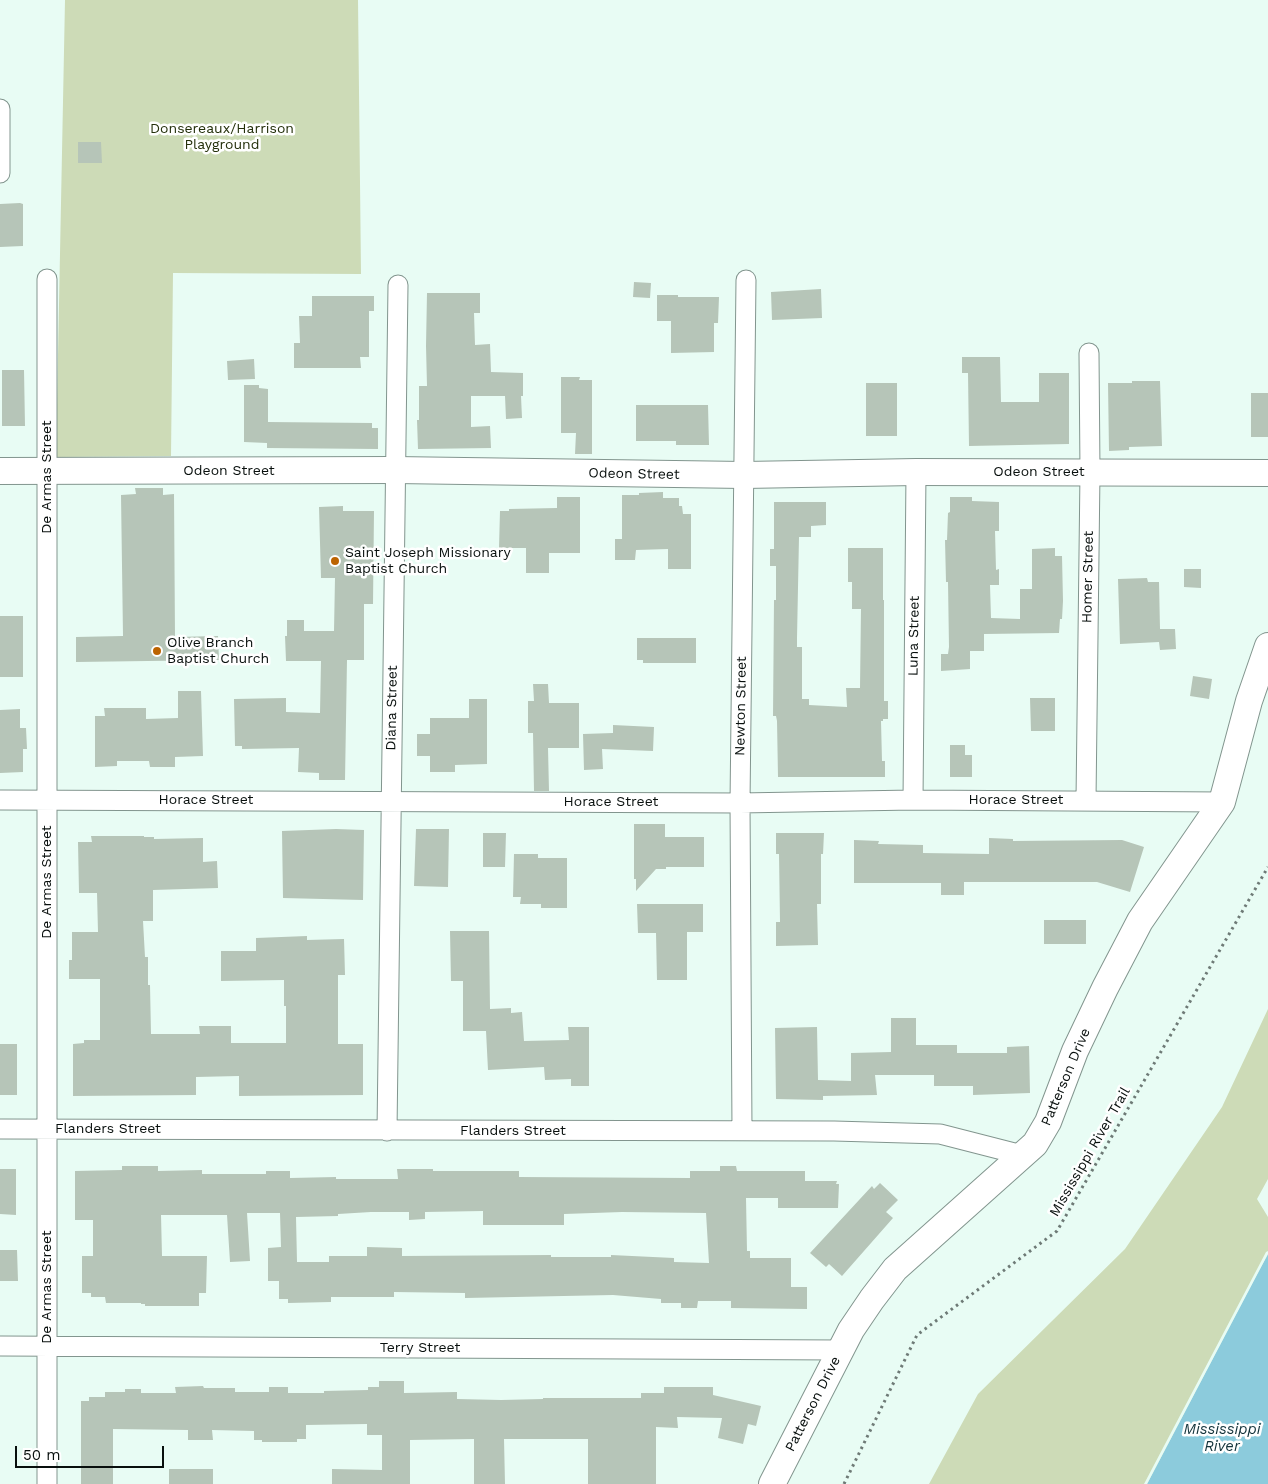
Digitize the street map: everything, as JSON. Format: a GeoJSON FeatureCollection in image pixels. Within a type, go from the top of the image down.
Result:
{"type":"FeatureCollection","features":[{"type":"Feature","properties":{"kind":"street"},"geometry":{"type":"LineString","coordinates":[[0,109],[0,173]]}},
{"type":"Feature","properties":{"kind":"street","name":"De Armas Street"},"geometry":{"type":"LineString","coordinates":[[46,1484],[47,279]]}},
{"type":"Feature","properties":{"kind":"street","name":"Newton Street"},"geometry":{"type":"LineString","coordinates":[[742,1131],[740,802],[746,280]]}},
{"type":"Feature","properties":{"kind":"street","name":"Diana Street"},"geometry":{"type":"LineString","coordinates":[[387,1131],[398,285]]}},
{"type":"Feature","properties":{"kind":"street","name":"Homer Street"},"geometry":{"type":"LineString","coordinates":[[1086,800],[1090,472],[1089,353]]}},
{"type":"Feature","properties":{"kind":"street","name":"Odeon Street"},"geometry":{"type":"LineString","coordinates":[[0,471],[395,470],[744,475],[916,472],[1268,473]]}},
{"type":"Feature","properties":{"kind":"street","name":"Luna Street"},"geometry":{"type":"LineString","coordinates":[[913,800],[916,472]]}},
{"type":"Feature","properties":{"kind":"street","name":"Patterson Drive"},"geometry":{"type":"LineString","coordinates":[[772,1484],[851,1330],[895,1269],[1035,1144],[1048,1122],[1075,1051],[1140,921],[1222,802],[1250,700],[1268,646]]}},
{"type":"Feature","properties":{"kind":"street","name":"Horace Street"},"geometry":{"type":"LineString","coordinates":[[0,800],[740,802],[1086,800],[1222,802]]}},
{"type":"Feature","properties":{"kind":"street","name":"Flanders Street"},"geometry":{"type":"LineString","coordinates":[[0,1129],[834,1131],[940,1134],[1022,1155]]}},
{"type":"Feature","properties":{"kind":"street","name":"Terry Street"},"geometry":{"type":"LineString","coordinates":[[0,1346],[840,1350]]}},
{"type":"Feature","properties":{"kind":"path","name":"Mississippi River Trail"},"geometry":{"type":"LineString","coordinates":[[844,1484],[917,1335],[1057,1231],[1268,867]]}},
{"type":"Feature","properties":{"kind":"green space","name":"Donsereaux/Harrison Playground"},"geometry":{"type":"Polygon","coordinates":[[[65,0],[358,0],[361,274],[173,273],[171,456],[56,457],[65,0]]]}},
{"type":"Feature","properties":{"kind":"green space"},"geometry":{"type":"Polygon","coordinates":[[[1268,1009],[1268,1179],[1257,1199],[1268,1217],[1268,1254],[1147,1484],[929,1484],[978,1394],[1125,1249],[1222,1107],[1268,1009]]]}},
{"type":"Feature","properties":{"kind":"water","name":"Mississippi River"},"geometry":{"type":"Polygon","coordinates":[[[1268,1254],[1268,1484],[1147,1484],[1257,1274],[1268,1254]]]}},
{"type":"Feature","properties":{"kind":"pier"},"geometry":{"type":"Polygon","coordinates":[[[1268,1251],[1147,1484],[1144,1484],[1266,1252],[1268,1251]]]}},
{"type":"Feature","properties":{"kind":"building"},"geometry":{"type":"Polygon","coordinates":[[[78,142],[101,142],[102,163],[78,163],[78,142]]]}},
{"type":"Feature","properties":{"kind":"building"},"geometry":{"type":"Polygon","coordinates":[[[0,204],[23,204],[23,246],[0,247],[0,204]]]}},
{"type":"Feature","properties":{"kind":"building"},"geometry":{"type":"Polygon","coordinates":[[[634,282],[651,283],[650,298],[633,297],[634,282]]]}},
{"type":"Feature","properties":{"kind":"building"},"geometry":{"type":"Polygon","coordinates":[[[821,289],[822,318],[772,320],[771,292],[821,289]]]}},
{"type":"Feature","properties":{"kind":"building"},"geometry":{"type":"Polygon","coordinates":[[[427,293],[480,293],[480,313],[474,313],[475,345],[490,344],[491,372],[523,373],[522,418],[506,419],[505,396],[471,396],[471,427],[490,426],[491,448],[418,449],[419,386],[427,386],[427,293]]]}},
{"type":"Feature","properties":{"kind":"building"},"geometry":{"type":"Polygon","coordinates":[[[657,295],[719,297],[718,323],[714,323],[714,352],[671,353],[671,321],[657,321],[657,295]]]}},
{"type":"Feature","properties":{"kind":"building"},"geometry":{"type":"Polygon","coordinates":[[[312,296],[374,296],[374,311],[369,311],[369,357],[360,357],[361,368],[294,368],[294,343],[300,343],[299,316],[312,316],[312,296]]]}},
{"type":"Feature","properties":{"kind":"building"},"geometry":{"type":"Polygon","coordinates":[[[962,357],[1000,357],[1001,402],[1039,402],[1039,373],[1069,373],[1069,444],[969,446],[968,373],[962,373],[962,357]]]}},
{"type":"Feature","properties":{"kind":"building"},"geometry":{"type":"Polygon","coordinates":[[[254,359],[255,379],[228,380],[227,361],[254,359]]]}},
{"type":"Feature","properties":{"kind":"building"},"geometry":{"type":"Polygon","coordinates":[[[2,370],[24,370],[25,426],[2,426],[2,370]]]}},
{"type":"Feature","properties":{"kind":"building"},"geometry":{"type":"Polygon","coordinates":[[[561,377],[580,377],[579,380],[592,380],[592,454],[575,454],[576,433],[561,433],[561,377]]]}},
{"type":"Feature","properties":{"kind":"building"},"geometry":{"type":"Polygon","coordinates":[[[1132,381],[1160,381],[1162,446],[1129,447],[1129,450],[1109,451],[1108,383],[1132,383],[1132,381]]]}},
{"type":"Feature","properties":{"kind":"building"},"geometry":{"type":"Polygon","coordinates":[[[866,383],[897,383],[897,436],[866,436],[866,383]]]}},
{"type":"Feature","properties":{"kind":"building"},"geometry":{"type":"Polygon","coordinates":[[[244,385],[259,385],[259,388],[268,389],[268,422],[372,423],[372,428],[378,428],[378,449],[267,448],[267,443],[244,442],[244,385]]]}},
{"type":"Feature","properties":{"kind":"building"},"geometry":{"type":"Polygon","coordinates":[[[1251,393],[1268,393],[1268,437],[1251,437],[1251,393]]]}},
{"type":"Feature","properties":{"kind":"building"},"geometry":{"type":"Polygon","coordinates":[[[636,405],[708,405],[709,445],[676,445],[676,441],[636,441],[636,405]]]}},
{"type":"Feature","properties":{"kind":"building"},"geometry":{"type":"Polygon","coordinates":[[[135,488],[163,488],[163,495],[174,494],[175,637],[218,636],[219,660],[76,662],[76,637],[123,636],[121,495],[136,494],[135,488]]]}},
{"type":"Feature","properties":{"kind":"building"},"geometry":{"type":"Polygon","coordinates":[[[663,492],[663,498],[679,498],[679,506],[682,506],[683,514],[691,514],[691,569],[668,569],[668,549],[636,550],[635,560],[615,560],[615,539],[622,539],[622,495],[663,492]]]}},
{"type":"Feature","properties":{"kind":"building"},"geometry":{"type":"Polygon","coordinates":[[[557,497],[580,497],[580,553],[549,553],[549,573],[526,573],[526,548],[499,548],[500,511],[509,511],[509,509],[557,508],[557,497]]]}},
{"type":"Feature","properties":{"kind":"building"},"geometry":{"type":"Polygon","coordinates":[[[950,497],[972,497],[972,501],[999,502],[999,531],[995,531],[996,570],[999,569],[999,585],[990,585],[991,618],[1020,619],[1020,589],[1032,589],[1032,549],[1055,548],[1055,556],[1062,556],[1063,601],[1059,633],[984,634],[984,651],[970,651],[970,669],[941,671],[941,654],[948,654],[949,647],[945,540],[947,540],[950,497]]]}},
{"type":"Feature","properties":{"kind":"building"},"geometry":{"type":"Polygon","coordinates":[[[774,502],[826,502],[826,525],[811,526],[811,537],[799,537],[797,647],[802,647],[802,699],[809,699],[809,705],[847,707],[846,688],[860,688],[861,609],[852,609],[852,582],[848,582],[848,548],[883,548],[884,701],[888,701],[888,719],[881,721],[882,761],[885,761],[885,777],[778,777],[777,721],[776,716],[773,716],[776,566],[770,566],[770,549],[774,549],[774,502]]]}},
{"type":"Feature","properties":{"kind":"building"},"geometry":{"type":"Polygon","coordinates":[[[343,506],[343,511],[374,511],[373,604],[364,604],[364,660],[347,660],[345,780],[319,780],[319,773],[298,772],[299,748],[242,749],[242,746],[235,746],[234,699],[286,698],[286,712],[320,713],[321,661],[286,661],[285,636],[287,636],[287,620],[304,620],[304,631],[334,631],[335,578],[321,578],[319,507],[343,506]]]}},
{"type":"Feature","properties":{"kind":"building"},"geometry":{"type":"Polygon","coordinates":[[[1184,569],[1201,569],[1201,588],[1184,587],[1184,569]]]}},
{"type":"Feature","properties":{"kind":"building"},"geometry":{"type":"Polygon","coordinates":[[[1147,578],[1148,582],[1159,582],[1160,629],[1175,629],[1176,649],[1160,650],[1159,642],[1120,644],[1118,579],[1147,578]]]}},
{"type":"Feature","properties":{"kind":"building"},"geometry":{"type":"Polygon","coordinates":[[[0,616],[23,616],[23,677],[0,677],[0,616]]]}},
{"type":"Feature","properties":{"kind":"building"},"geometry":{"type":"Polygon","coordinates":[[[637,638],[696,638],[696,663],[643,663],[643,660],[637,660],[637,638]]]}},
{"type":"Feature","properties":{"kind":"building"},"geometry":{"type":"Polygon","coordinates":[[[1193,676],[1212,679],[1209,699],[1190,696],[1193,676]]]}},
{"type":"Feature","properties":{"kind":"building"},"geometry":{"type":"Polygon","coordinates":[[[533,684],[548,684],[549,703],[579,703],[579,748],[548,748],[549,791],[534,791],[533,733],[528,733],[528,701],[534,701],[533,684]]]}},
{"type":"Feature","properties":{"kind":"building"},"geometry":{"type":"Polygon","coordinates":[[[178,691],[201,691],[203,756],[175,757],[175,767],[150,767],[149,761],[117,761],[117,766],[95,767],[95,716],[105,716],[104,708],[146,708],[146,719],[178,718],[178,691]]]}},
{"type":"Feature","properties":{"kind":"building"},"geometry":{"type":"Polygon","coordinates":[[[1030,698],[1055,698],[1055,731],[1031,731],[1030,698]]]}},
{"type":"Feature","properties":{"kind":"building"},"geometry":{"type":"Polygon","coordinates":[[[469,699],[487,699],[487,764],[455,765],[455,772],[430,772],[430,756],[417,756],[417,734],[430,734],[430,718],[469,718],[469,699]]]}},
{"type":"Feature","properties":{"kind":"building"},"geometry":{"type":"Polygon","coordinates":[[[20,709],[20,728],[26,728],[27,749],[23,749],[23,772],[0,773],[0,710],[20,709]]]}},
{"type":"Feature","properties":{"kind":"building"},"geometry":{"type":"Polygon","coordinates":[[[613,725],[654,727],[653,751],[602,749],[603,769],[584,770],[583,734],[613,733],[613,725]]]}},
{"type":"Feature","properties":{"kind":"building"},"geometry":{"type":"Polygon","coordinates":[[[950,745],[965,745],[965,755],[972,755],[972,777],[950,777],[950,745]]]}},
{"type":"Feature","properties":{"kind":"building"},"geometry":{"type":"Polygon","coordinates":[[[634,824],[665,824],[665,837],[704,837],[704,867],[666,867],[666,869],[656,869],[636,891],[636,879],[634,879],[634,824]]]}},
{"type":"Feature","properties":{"kind":"building"},"geometry":{"type":"Polygon","coordinates":[[[416,829],[449,829],[448,887],[414,886],[416,829]]]}},
{"type":"Feature","properties":{"kind":"building"},"geometry":{"type":"Polygon","coordinates":[[[364,830],[363,900],[283,898],[282,831],[364,830]]]}},
{"type":"Feature","properties":{"kind":"building"},"geometry":{"type":"Polygon","coordinates":[[[483,833],[506,833],[505,867],[483,867],[483,833]]]}},
{"type":"Feature","properties":{"kind":"building"},"geometry":{"type":"Polygon","coordinates":[[[776,833],[824,833],[823,854],[821,854],[821,904],[817,904],[818,945],[776,946],[776,922],[780,922],[779,854],[776,854],[776,833]]]}},
{"type":"Feature","properties":{"kind":"building"},"geometry":{"type":"Polygon","coordinates":[[[91,836],[144,836],[154,837],[154,839],[203,838],[203,862],[217,861],[218,888],[153,890],[153,921],[143,921],[145,957],[148,957],[148,985],[150,985],[151,1034],[200,1034],[199,1026],[231,1026],[231,1043],[286,1043],[284,980],[221,981],[221,951],[256,951],[256,938],[307,936],[307,940],[344,939],[345,975],[338,975],[338,1044],[363,1044],[363,1095],[239,1096],[239,1076],[196,1077],[196,1095],[73,1096],[73,1044],[84,1043],[84,1040],[100,1040],[100,979],[69,979],[69,960],[72,960],[72,932],[98,932],[97,893],[79,893],[78,842],[92,842],[91,836]]]}},
{"type":"Feature","properties":{"kind":"building"},"geometry":{"type":"Polygon","coordinates":[[[989,838],[1013,839],[1013,841],[1122,840],[1144,847],[1130,892],[1097,882],[964,882],[964,895],[941,895],[941,883],[854,883],[854,840],[879,841],[878,844],[923,845],[923,853],[989,854],[989,838]]]}},
{"type":"Feature","properties":{"kind":"building"},"geometry":{"type":"Polygon","coordinates":[[[514,854],[538,854],[538,858],[567,858],[567,908],[541,908],[541,904],[520,904],[521,897],[513,897],[514,854]]]}},
{"type":"Feature","properties":{"kind":"building"},"geometry":{"type":"Polygon","coordinates":[[[637,904],[703,904],[703,932],[687,932],[687,980],[657,980],[656,933],[638,933],[637,904]]]}},
{"type":"Feature","properties":{"kind":"building"},"geometry":{"type":"Polygon","coordinates":[[[1044,920],[1086,920],[1086,944],[1044,944],[1044,920]]]}},
{"type":"Feature","properties":{"kind":"building"},"geometry":{"type":"Polygon","coordinates":[[[450,931],[489,931],[490,1009],[511,1008],[511,1013],[522,1012],[524,1041],[569,1040],[568,1027],[589,1027],[589,1086],[571,1086],[571,1079],[545,1080],[544,1067],[488,1070],[486,1031],[463,1031],[463,981],[451,981],[450,931]]]}},
{"type":"Feature","properties":{"kind":"building"},"geometry":{"type":"Polygon","coordinates":[[[891,1018],[916,1018],[916,1045],[957,1045],[957,1053],[1007,1053],[1007,1047],[1029,1046],[1030,1093],[973,1095],[973,1086],[934,1086],[934,1075],[875,1075],[877,1095],[823,1096],[823,1100],[776,1099],[775,1028],[817,1027],[818,1080],[851,1081],[851,1053],[891,1052],[891,1018]]]}},
{"type":"Feature","properties":{"kind":"building"},"geometry":{"type":"Polygon","coordinates":[[[0,1044],[17,1044],[17,1095],[0,1095],[0,1044]]]}},
{"type":"Feature","properties":{"kind":"building"},"geometry":{"type":"Polygon","coordinates":[[[122,1166],[158,1166],[158,1171],[202,1170],[202,1174],[266,1174],[266,1171],[290,1171],[290,1178],[336,1177],[336,1179],[398,1179],[397,1169],[519,1171],[519,1177],[690,1178],[690,1171],[720,1171],[720,1166],[736,1166],[737,1171],[805,1171],[805,1181],[837,1181],[836,1184],[839,1184],[838,1208],[778,1208],[778,1198],[746,1198],[747,1251],[750,1251],[750,1258],[791,1258],[791,1287],[807,1287],[807,1309],[731,1308],[731,1301],[698,1301],[697,1308],[681,1308],[681,1303],[661,1303],[661,1299],[613,1295],[465,1298],[465,1293],[394,1292],[394,1297],[331,1297],[331,1302],[288,1303],[288,1299],[279,1299],[279,1281],[268,1281],[268,1248],[281,1247],[280,1213],[247,1213],[250,1261],[230,1262],[227,1215],[161,1215],[162,1256],[207,1256],[206,1293],[199,1293],[199,1306],[145,1306],[145,1304],[141,1303],[106,1303],[105,1297],[91,1297],[91,1293],[82,1293],[82,1256],[93,1256],[93,1220],[75,1220],[75,1171],[122,1170],[122,1166]],[[483,1211],[425,1212],[425,1219],[409,1220],[409,1212],[371,1212],[338,1214],[338,1216],[296,1217],[297,1262],[329,1262],[329,1256],[367,1256],[367,1247],[402,1248],[402,1256],[551,1255],[551,1257],[611,1257],[611,1255],[674,1258],[674,1262],[709,1263],[706,1213],[622,1212],[564,1214],[564,1225],[483,1225],[483,1211]]]}},
{"type":"Feature","properties":{"kind":"building"},"geometry":{"type":"Polygon","coordinates":[[[0,1169],[16,1169],[16,1215],[0,1214],[0,1169]]]}},
{"type":"Feature","properties":{"kind":"building"},"geometry":{"type":"Polygon","coordinates":[[[880,1183],[898,1200],[886,1212],[893,1218],[842,1276],[829,1264],[826,1267],[810,1253],[872,1186],[874,1189],[880,1183]]]}},
{"type":"Feature","properties":{"kind":"building"},"geometry":{"type":"Polygon","coordinates":[[[0,1250],[17,1250],[18,1281],[0,1281],[0,1250]]]}},
{"type":"Feature","properties":{"kind":"building"},"geometry":{"type":"Polygon","coordinates":[[[379,1381],[404,1381],[404,1393],[457,1392],[457,1399],[501,1400],[641,1398],[641,1393],[664,1393],[664,1387],[713,1387],[713,1395],[761,1406],[756,1426],[748,1424],[743,1444],[718,1438],[722,1418],[677,1417],[678,1428],[656,1427],[656,1484],[588,1484],[588,1439],[504,1439],[505,1484],[474,1484],[474,1439],[410,1440],[410,1484],[332,1484],[332,1469],[382,1470],[382,1435],[367,1435],[367,1424],[306,1425],[306,1439],[297,1439],[297,1442],[262,1442],[262,1440],[254,1440],[254,1431],[212,1430],[213,1440],[188,1440],[188,1430],[113,1429],[113,1484],[81,1484],[81,1401],[89,1401],[89,1397],[105,1397],[105,1392],[125,1392],[125,1389],[141,1389],[141,1393],[176,1393],[175,1387],[203,1386],[204,1388],[235,1388],[235,1392],[269,1392],[269,1387],[288,1387],[288,1393],[324,1393],[324,1391],[368,1390],[368,1387],[379,1387],[379,1381]]]}},
{"type":"Feature","properties":{"kind":"building"},"geometry":{"type":"Polygon","coordinates":[[[169,1469],[213,1469],[213,1484],[169,1484],[169,1469]]]}},
{"type":"Feature","properties":{"kind":"place","name":"Saint Joseph Missionary Baptist Church"},"geometry":{"type":"Point","coordinates":[335,561]}},
{"type":"Feature","properties":{"kind":"place","name":"Olive Branch Baptist Church"},"geometry":{"type":"Point","coordinates":[157,651]}}]}
